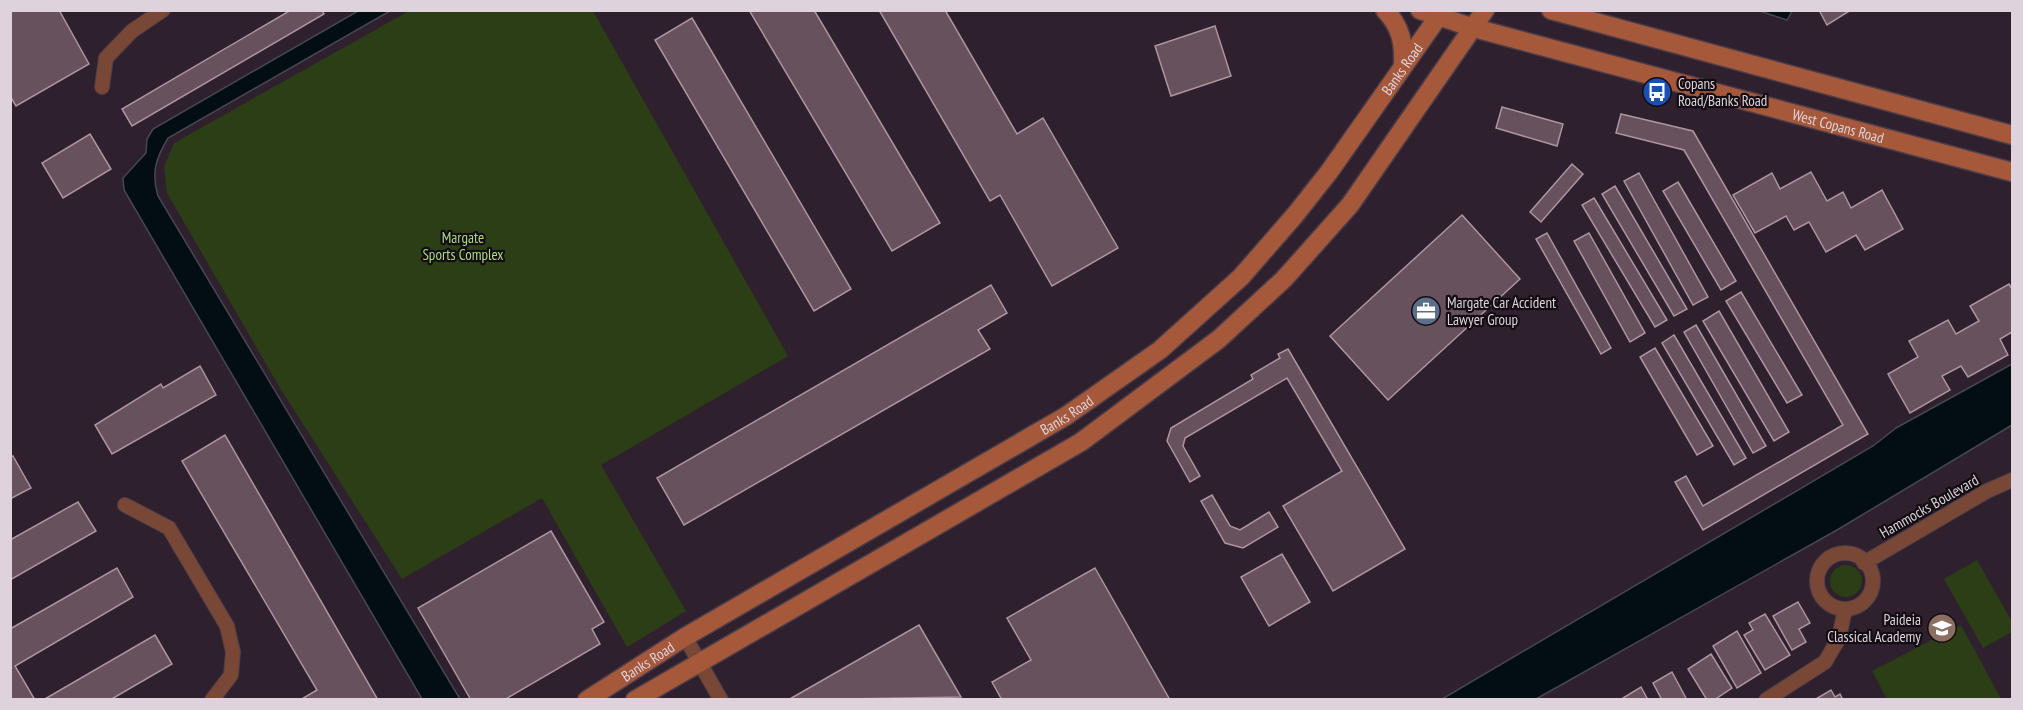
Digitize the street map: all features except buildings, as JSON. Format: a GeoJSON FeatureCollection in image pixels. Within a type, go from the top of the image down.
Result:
{"type":"FeatureCollection","features":[{"type":"Feature","properties":{"kind":"street"},"geometry":{"type":"LineString","coordinates":[[102,87],[106,58],[132,31],[163,10]]}},
{"type":"Feature","properties":{"kind":"street"},"geometry":{"type":"LineString","coordinates":[[1385,10],[1398,28],[1402,39],[1403,65]]}},
{"type":"Feature","properties":{"kind":"street","name":"West Copans Road"},"geometry":{"type":"LineString","coordinates":[[1420,10],[1441,14],[1474,28],[2013,172]]}},
{"type":"Feature","properties":{"kind":"street","name":"Banks Road"},"geometry":{"type":"LineString","coordinates":[[635,699],[1081,442],[1219,339],[1284,279],[1350,205],[1485,10]]}},
{"type":"Feature","properties":{"kind":"street"},"geometry":{"type":"LineString","coordinates":[[1551,10],[1580,15],[2013,135]]}},
{"type":"Feature","properties":{"kind":"street","name":"Banks Road"},"geometry":{"type":"LineString","coordinates":[[587,699],[685,638],[1066,416],[1160,350],[1201,314],[1260,256],[1329,172],[1441,14]]}},
{"type":"Feature","properties":{"kind":"street","name":"Hammocks Boulevard"},"geometry":{"type":"LineString","coordinates":[[1864,563],[1980,495],[2013,480]]}},
{"type":"Feature","properties":{"kind":"street"},"geometry":{"type":"LineString","coordinates":[[125,505],[169,528],[226,626],[233,652],[231,675],[212,699]]}},
{"type":"Feature","properties":{"kind":"street"},"geometry":{"type":"LineString","coordinates":[[1838,554],[1857,556],[1870,568],[1872,578],[1870,595],[1857,607],[1845,609],[1831,606],[1823,600],[1816,582],[1822,564],[1838,554]]}},
{"type":"Feature","properties":{"kind":"street"},"geometry":{"type":"LineString","coordinates":[[1766,699],[1825,662],[1839,638],[1845,609]]}},
{"type":"Feature","properties":{"kind":"street"},"geometry":{"type":"LineString","coordinates":[[685,638],[721,699]]}},
{"type":"Feature","properties":{"kind":"green space","name":"Margate Sports Complex"},"geometry":{"type":"Polygon","coordinates":[[[409,11],[593,11],[788,356],[601,465],[686,611],[627,647],[542,498],[402,579],[280,388],[167,193],[164,167],[174,143],[409,11]]]}},
{"type":"Feature","properties":{"kind":"green space"},"geometry":{"type":"Polygon","coordinates":[[[1977,560],[2012,622],[2012,632],[1983,648],[1944,579],[1977,560]]]}},
{"type":"Feature","properties":{"kind":"green space"},"geometry":{"type":"Polygon","coordinates":[[[1846,565],[1858,569],[1862,581],[1858,593],[1846,597],[1834,593],[1830,581],[1834,569],[1846,565]]]}},
{"type":"Feature","properties":{"kind":"green space"},"geometry":{"type":"Polygon","coordinates":[[[1961,625],[2001,699],[1887,699],[1872,671],[1961,625]]]}},
{"type":"Feature","properties":{"kind":"shaded area"},"geometry":{"type":"Polygon","coordinates":[[[1792,10],[1787,20],[1760,11],[1792,10]]]}},
{"type":"Feature","properties":{"kind":"shaded area"},"geometry":{"type":"Polygon","coordinates":[[[358,11],[390,11],[168,138],[160,152],[156,166],[156,188],[158,196],[460,699],[422,699],[124,190],[123,178],[146,153],[147,139],[153,129],[358,11]]]}},
{"type":"Feature","properties":{"kind":"shaded area"},"geometry":{"type":"Polygon","coordinates":[[[2012,364],[2012,425],[1837,530],[1536,699],[1442,699],[1873,446],[1896,428],[2012,364]]]}},
{"type":"Feature","properties":{"kind":"place","name":"Copans Road/Banks Road"},"geometry":{"type":"Point","coordinates":[1657,92]}},
{"type":"Feature","properties":{"kind":"place","name":"Margate Car Accident Lawyer Group"},"geometry":{"type":"Point","coordinates":[1426,311]}},
{"type":"Feature","properties":{"kind":"place","name":"Paideia Classical Academy"},"geometry":{"type":"Point","coordinates":[1942,628]}}]}
